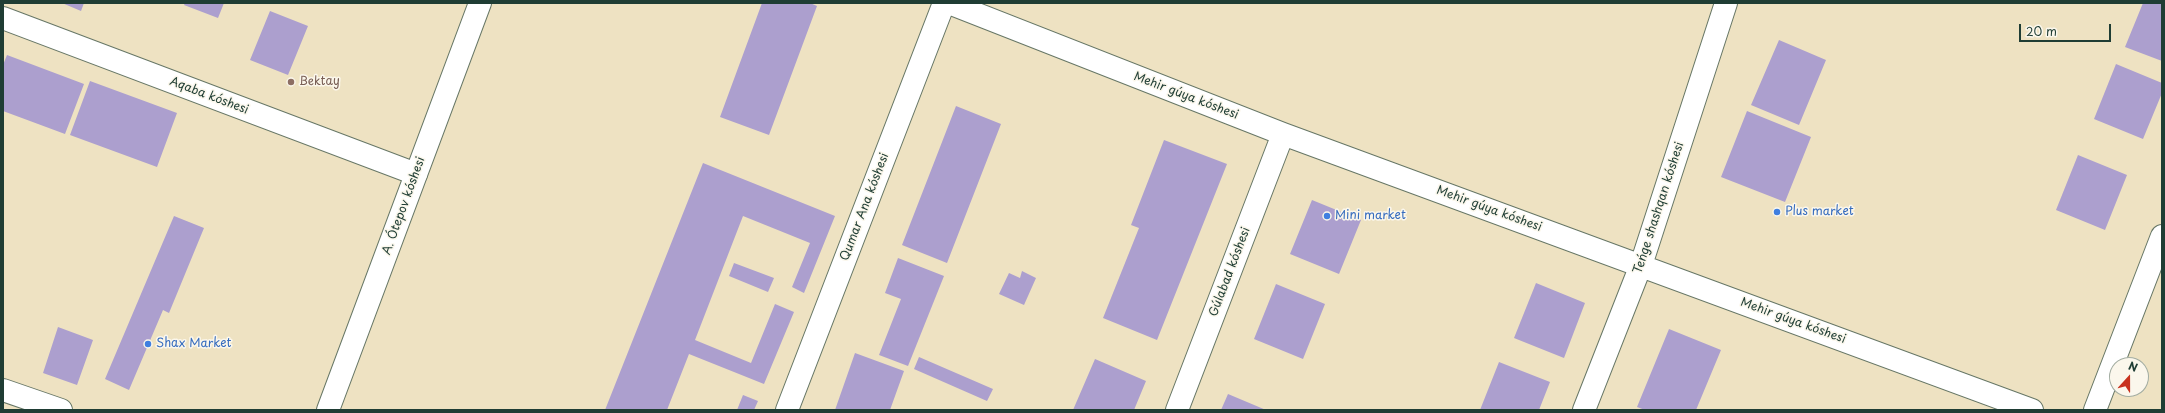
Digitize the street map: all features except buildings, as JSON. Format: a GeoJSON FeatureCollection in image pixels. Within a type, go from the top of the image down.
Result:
{"type":"FeatureCollection","features":[{"type":"Feature","properties":{"kind":"street","name":"A. Ótepov kóshesi"},"geometry":{"type":"LineString","coordinates":[[328,410],[480,3]]}},
{"type":"Feature","properties":{"kind":"street","name":"Qumar Ana kóshesi"},"geometry":{"type":"LineString","coordinates":[[787,410],[944,3]]}},
{"type":"Feature","properties":{"kind":"street","name":"Mehir gúyа kóshesi"},"geometry":{"type":"LineString","coordinates":[[949,3],[1283,134],[2032,410]]}},
{"type":"Feature","properties":{"kind":"street","name":"Teńge shashqan kóshesi"},"geometry":{"type":"LineString","coordinates":[[1584,410],[1640,265],[1726,3]]}},
{"type":"Feature","properties":{"kind":"street","name":"Aqaba kóshesi"},"geometry":{"type":"LineString","coordinates":[[3,18],[416,174]]}},
{"type":"Feature","properties":{"kind":"street","name":"Gúlabad kóshesi"},"geometry":{"type":"LineString","coordinates":[[1177,410],[1283,134]]}},
{"type":"Feature","properties":{"kind":"street"},"geometry":{"type":"LineString","coordinates":[[2095,410],[2162,236]]}},
{"type":"Feature","properties":{"kind":"street"},"geometry":{"type":"LineString","coordinates":[[3,390],[61,410]]}},
{"type":"Feature","properties":{"kind":"place","name":"Bektay"},"geometry":{"type":"Point","coordinates":[291,82]}},
{"type":"Feature","properties":{"kind":"place","name":"Plus market"},"geometry":{"type":"Point","coordinates":[1777,212]}},
{"type":"Feature","properties":{"kind":"place","name":"Mini market"},"geometry":{"type":"Point","coordinates":[1327,216]}},
{"type":"Feature","properties":{"kind":"place","name":"Shax Market"},"geometry":{"type":"Point","coordinates":[148,344]}}]}
